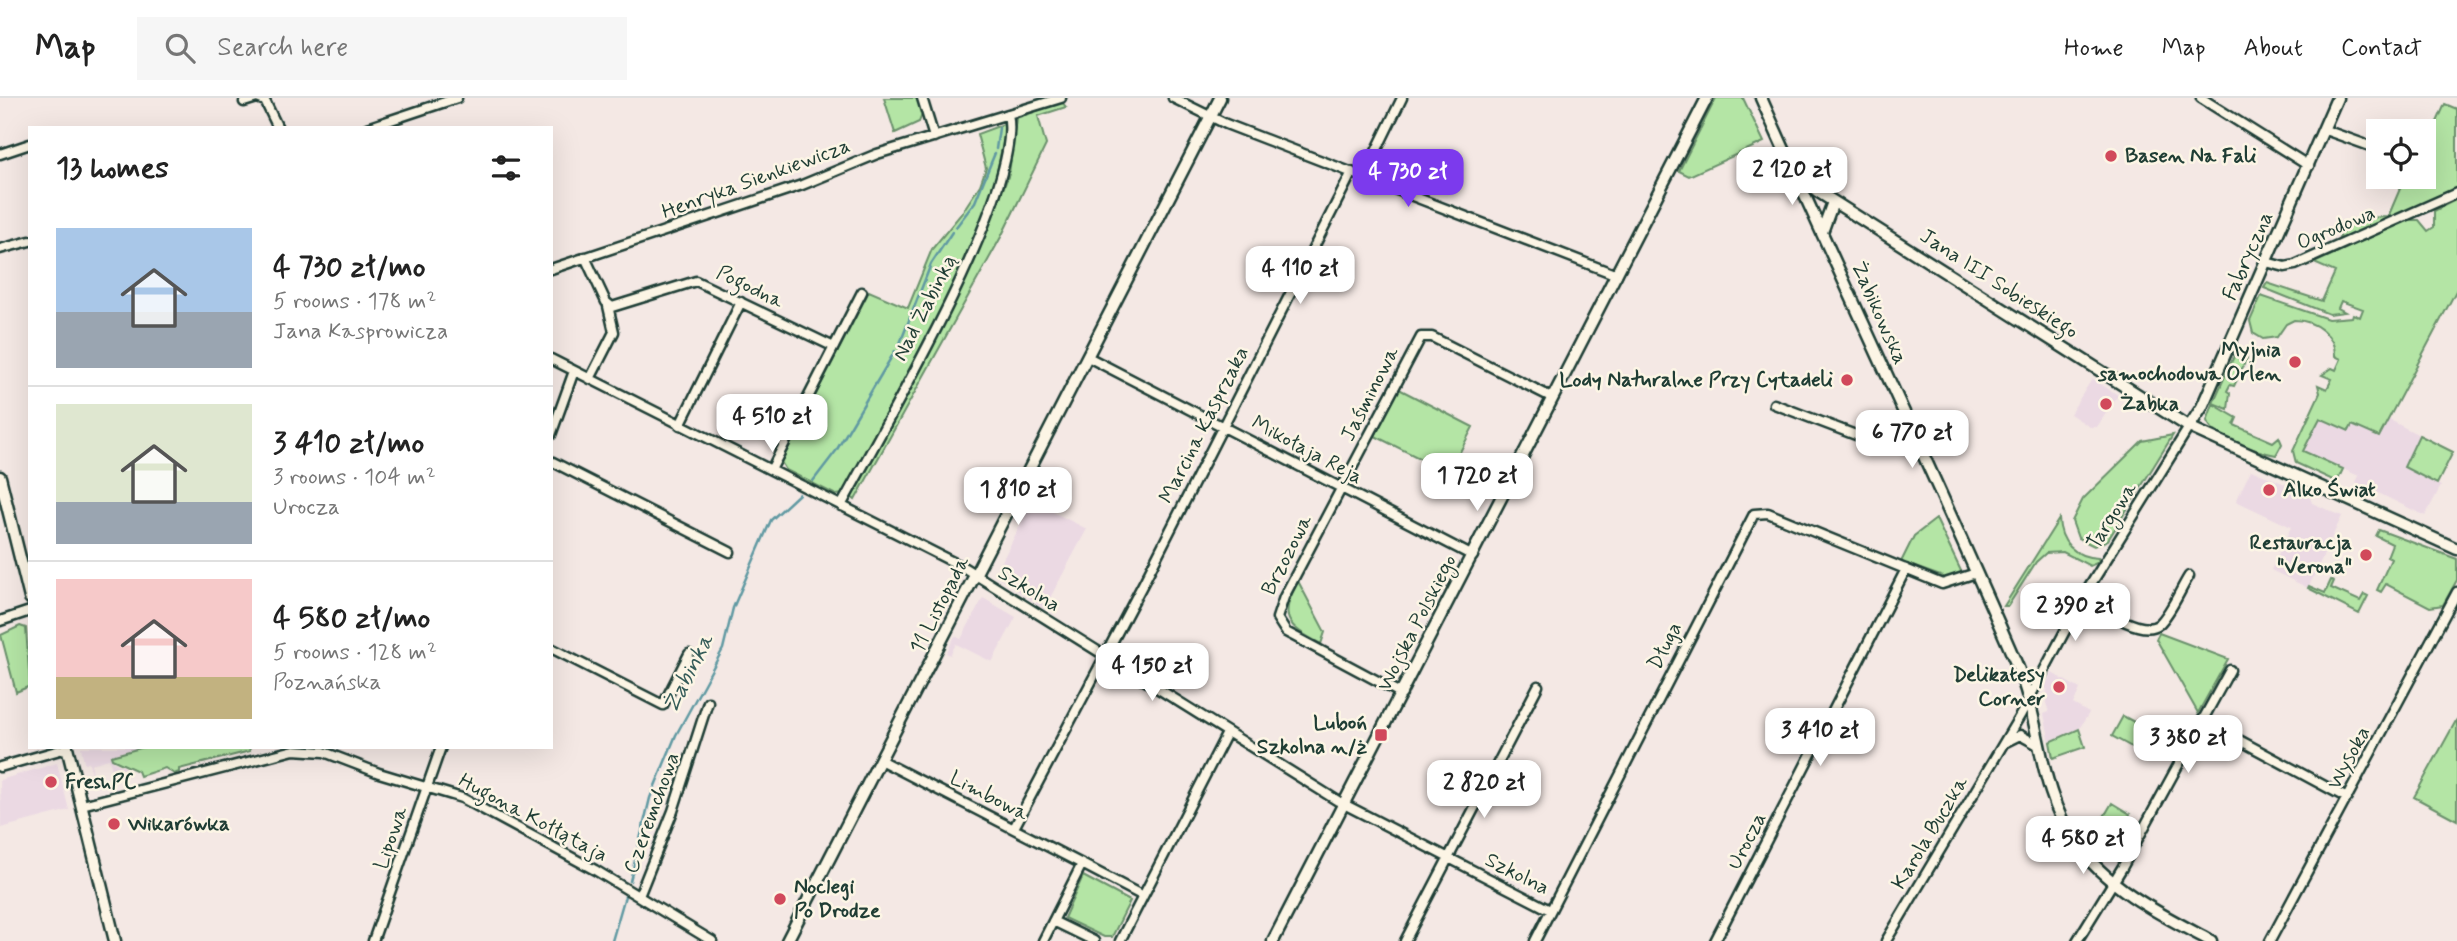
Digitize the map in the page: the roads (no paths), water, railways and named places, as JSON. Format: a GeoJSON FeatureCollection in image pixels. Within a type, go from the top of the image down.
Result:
{"type":"FeatureCollection","features":[{"type":"Feature","properties":{"kind":"street"},"geometry":{"type":"LineString","coordinates":[[244,102],[257,98],[265,101],[277,126]]}},
{"type":"Feature","properties":{"kind":"street"},"geometry":{"type":"LineString","coordinates":[[373,126],[457,98]]}},
{"type":"Feature","properties":{"kind":"street"},"geometry":{"type":"LineString","coordinates":[[922,98],[934,137]]}},
{"type":"Feature","properties":{"kind":"street","name":"Henryka Sienkiewicza"},"geometry":{"type":"LineString","coordinates":[[553,268],[802,185],[877,153],[1060,98]]}},
{"type":"Feature","properties":{"kind":"street"},"geometry":{"type":"LineString","coordinates":[[1173,98],[1210,117],[1617,275]]}},
{"type":"Feature","properties":{"kind":"street","name":"11 Listopada"},"geometry":{"type":"LineString","coordinates":[[787,941],[1220,98]]}},
{"type":"Feature","properties":{"kind":"street"},"geometry":{"type":"LineString","coordinates":[[1364,176],[1402,98]]}},
{"type":"Feature","properties":{"kind":"street","name":"Wojska Polskiego"},"geometry":{"type":"LineString","coordinates":[[1273,941],[1707,98]]}},
{"type":"Feature","properties":{"kind":"street","name":"Żabikowska"},"geometry":{"type":"LineString","coordinates":[[1761,98],[1976,573],[2029,699],[2050,797],[2063,823],[2087,857],[2113,882],[2211,941]]}},
{"type":"Feature","properties":{"kind":"street"},"geometry":{"type":"LineString","coordinates":[[2201,98],[2309,166]]}},
{"type":"Feature","properties":{"kind":"street","name":"Fabryczna"},"geometry":{"type":"LineString","coordinates":[[2189,427],[2202,407],[2337,98]]}},
{"type":"Feature","properties":{"kind":"street","name":"Nad Żabinką"},"geometry":{"type":"LineString","coordinates":[[841,506],[970,260],[1004,163],[1010,132],[1008,114]]}},
{"type":"Feature","properties":{"kind":"street"},"geometry":{"type":"LineString","coordinates":[[2325,130],[2366,145]]}},
{"type":"Feature","properties":{"kind":"street"},"geometry":{"type":"LineString","coordinates":[[0,153],[28,145]]}},
{"type":"Feature","properties":{"kind":"street","name":"Jana III Sobieskiego"},"geometry":{"type":"LineString","coordinates":[[1792,167],[1806,183],[1833,202],[2189,427],[2457,549]]}},
{"type":"Feature","properties":{"kind":"street","name":"Marcina Kasprzaka"},"geometry":{"type":"LineString","coordinates":[[1014,828],[1105,656],[1352,172]]}},
{"type":"Feature","properties":{"kind":"street","name":"Ogrodowa"},"geometry":{"type":"LineString","coordinates":[[2266,262],[2285,267],[2313,258],[2457,193]]}},
{"type":"Feature","properties":{"kind":"street"},"geometry":{"type":"LineString","coordinates":[[1822,233],[1833,202]]}},
{"type":"Feature","properties":{"kind":"street"},"geometry":{"type":"LineString","coordinates":[[0,250],[28,242]]}},
{"type":"Feature","properties":{"kind":"street"},"geometry":{"type":"LineString","coordinates":[[586,257],[608,306],[614,332],[590,379]]}},
{"type":"Feature","properties":{"kind":"street","name":"Pogodna"},"geometry":{"type":"LineString","coordinates":[[608,306],[615,307],[693,281],[834,347]]}},
{"type":"Feature","properties":{"kind":"street"},"geometry":{"type":"LineString","coordinates":[[771,470],[862,292]]}},
{"type":"Feature","properties":{"kind":"street"},"geometry":{"type":"LineString","coordinates":[[681,425],[741,302]]}},
{"type":"Feature","properties":{"kind":"street","name":"Jaśminowa"},"geometry":{"type":"LineString","coordinates":[[1340,488],[1421,337],[1432,337],[1553,398]]}},
{"type":"Feature","properties":{"kind":"street","name":"Mikołaja Reja"},"geometry":{"type":"LineString","coordinates":[[1088,357],[1473,556]]}},
{"type":"Feature","properties":{"kind":"street","name":"Szkolna"},"geometry":{"type":"LineString","coordinates":[[553,360],[976,576],[1344,804],[1550,910]]}},
{"type":"Feature","properties":{"kind":"street"},"geometry":{"type":"LineString","coordinates":[[553,429],[574,371]]}},
{"type":"Feature","properties":{"kind":"street"},"geometry":{"type":"LineString","coordinates":[[1774,404],[1877,444],[1886,445],[1912,433]]}},
{"type":"Feature","properties":{"kind":"street","name":"Targowa"},"geometry":{"type":"LineString","coordinates":[[2029,699],[2083,597],[2189,427]]}},
{"type":"Feature","properties":{"kind":"street"},"geometry":{"type":"LineString","coordinates":[[553,462],[730,552]]}},
{"type":"Feature","properties":{"kind":"street"},"geometry":{"type":"LineString","coordinates":[[0,477],[28,590]]}},
{"type":"Feature","properties":{"kind":"street","name":"Brzozowa"},"geometry":{"type":"LineString","coordinates":[[1340,488],[1279,607],[1277,618],[1286,632],[1402,694]]}},
{"type":"Feature","properties":{"kind":"street","name":"Długa"},"geometry":{"type":"LineString","coordinates":[[1535,941],[1751,517],[1759,512],[1768,513],[1945,584],[1976,573]]}},
{"type":"Feature","properties":{"kind":"street","name":"Urocza"},"geometry":{"type":"LineString","coordinates":[[1715,941],[1906,569]]}},
{"type":"Feature","properties":{"kind":"street"},"geometry":{"type":"LineString","coordinates":[[2083,597],[2136,627],[2151,628],[2160,622],[2189,576]]}},
{"type":"Feature","properties":{"kind":"street","name":"Wysoka"},"geometry":{"type":"LineString","coordinates":[[2270,941],[2457,592]]}},
{"type":"Feature","properties":{"kind":"street"},"geometry":{"type":"LineString","coordinates":[[0,621],[28,612]]}},
{"type":"Feature","properties":{"kind":"street"},"geometry":{"type":"LineString","coordinates":[[553,649],[663,705],[690,654]]}},
{"type":"Feature","properties":{"kind":"street"},"geometry":{"type":"LineString","coordinates":[[2077,941],[2113,882],[2230,670]]}},
{"type":"Feature","properties":{"kind":"street"},"geometry":{"type":"LineString","coordinates":[[1405,941],[1538,686]]}},
{"type":"Feature","properties":{"kind":"street","name":"Karola Buczka"},"geometry":{"type":"LineString","coordinates":[[1886,941],[2029,699]]}},
{"type":"Feature","properties":{"kind":"street","name":"Czeremchowa"},"geometry":{"type":"LineString","coordinates":[[639,896],[673,811],[708,702]]}},
{"type":"Feature","properties":{"kind":"street"},"geometry":{"type":"LineString","coordinates":[[2202,720],[2347,798]]}},
{"type":"Feature","properties":{"kind":"street"},"geometry":{"type":"LineString","coordinates":[[1120,941],[1227,733]]}},
{"type":"Feature","properties":{"kind":"street"},"geometry":{"type":"LineString","coordinates":[[2004,743],[2020,735],[2038,745]]}},
{"type":"Feature","properties":{"kind":"street"},"geometry":{"type":"LineString","coordinates":[[0,766],[63,749]]}},
{"type":"Feature","properties":{"kind":"street"},"geometry":{"type":"LineString","coordinates":[[67,749],[115,941]]}},
{"type":"Feature","properties":{"kind":"street","name":"Hugona Kołłątaja"},"geometry":{"type":"LineString","coordinates":[[82,805],[302,749],[324,752],[379,774],[455,795],[489,811],[639,896],[712,941]]}},
{"type":"Feature","properties":{"kind":"street","name":"Lipowa"},"geometry":{"type":"LineString","coordinates":[[373,941],[440,749]]}},
{"type":"Feature","properties":{"kind":"street","name":"Limbowa"},"geometry":{"type":"LineString","coordinates":[[880,760],[1143,896]]}},
{"type":"Feature","properties":{"kind":"street"},"geometry":{"type":"LineString","coordinates":[[1042,941],[1082,864]]}},
{"type":"Feature","properties":{"kind":"street"},"geometry":{"type":"LineString","coordinates":[[1053,921],[1094,941]]}},
{"type":"Feature","properties":{"kind":"waterway","name":"Żabinka"},"geometry":{"type":"LineString","coordinates":[[996,149],[999,128]]}},
{"type":"Feature","properties":{"kind":"waterway","name":"Żabinka"},"geometry":{"type":"LineString","coordinates":[[956,227],[975,202],[995,153]]}},
{"type":"Feature","properties":{"kind":"waterway","name":"Żabinka"},"geometry":{"type":"LineString","coordinates":[[899,346],[931,264],[952,232]]}},
{"type":"Feature","properties":{"kind":"waterway","name":"Żabinka"},"geometry":{"type":"LineString","coordinates":[[813,481],[836,451],[895,351]]}},
{"type":"Feature","properties":{"kind":"waterway","name":"Żabinka"},"geometry":{"type":"LineString","coordinates":[[630,881],[650,798],[676,735],[723,649],[733,608],[771,520],[799,494]]}},
{"type":"Feature","properties":{"kind":"waterway","name":"Żabinka"},"geometry":{"type":"LineString","coordinates":[[612,941],[625,896]]}},
{"type":"Feature","properties":{"kind":"place","name":"Basen Na Fali"},"geometry":{"type":"Point","coordinates":[2111,156]}},
{"type":"Feature","properties":{"kind":"place","name":"Myjnia samochodowa Orlen"},"geometry":{"type":"Point","coordinates":[2295,362]}},
{"type":"Feature","properties":{"kind":"place","name":"Lody Naturalne Przy Cytadeli"},"geometry":{"type":"Point","coordinates":[1847,380]}},
{"type":"Feature","properties":{"kind":"place","name":"Żabka"},"geometry":{"type":"Point","coordinates":[2106,404]}},
{"type":"Feature","properties":{"kind":"place","name":"Alko Świat"},"geometry":{"type":"Point","coordinates":[2269,490]}},
{"type":"Feature","properties":{"kind":"place","name":"Restauracja \"Verona\""},"geometry":{"type":"Point","coordinates":[2366,555]}},
{"type":"Feature","properties":{"kind":"place","name":"Delikatesy Corner"},"geometry":{"type":"Point","coordinates":[2059,687]}},
{"type":"Feature","properties":{"kind":"place","name":"Luboń Szkolna n/ż"},"geometry":{"type":"Point","coordinates":[1381,735]}},
{"type":"Feature","properties":{"kind":"place","name":"FreshPC"},"geometry":{"type":"Point","coordinates":[51,782]}},
{"type":"Feature","properties":{"kind":"place","name":"Wikarówka"},"geometry":{"type":"Point","coordinates":[114,824]}},
{"type":"Feature","properties":{"kind":"place","name":"Noclegi Po Drodze"},"geometry":{"type":"Point","coordinates":[780,899]}}]}
